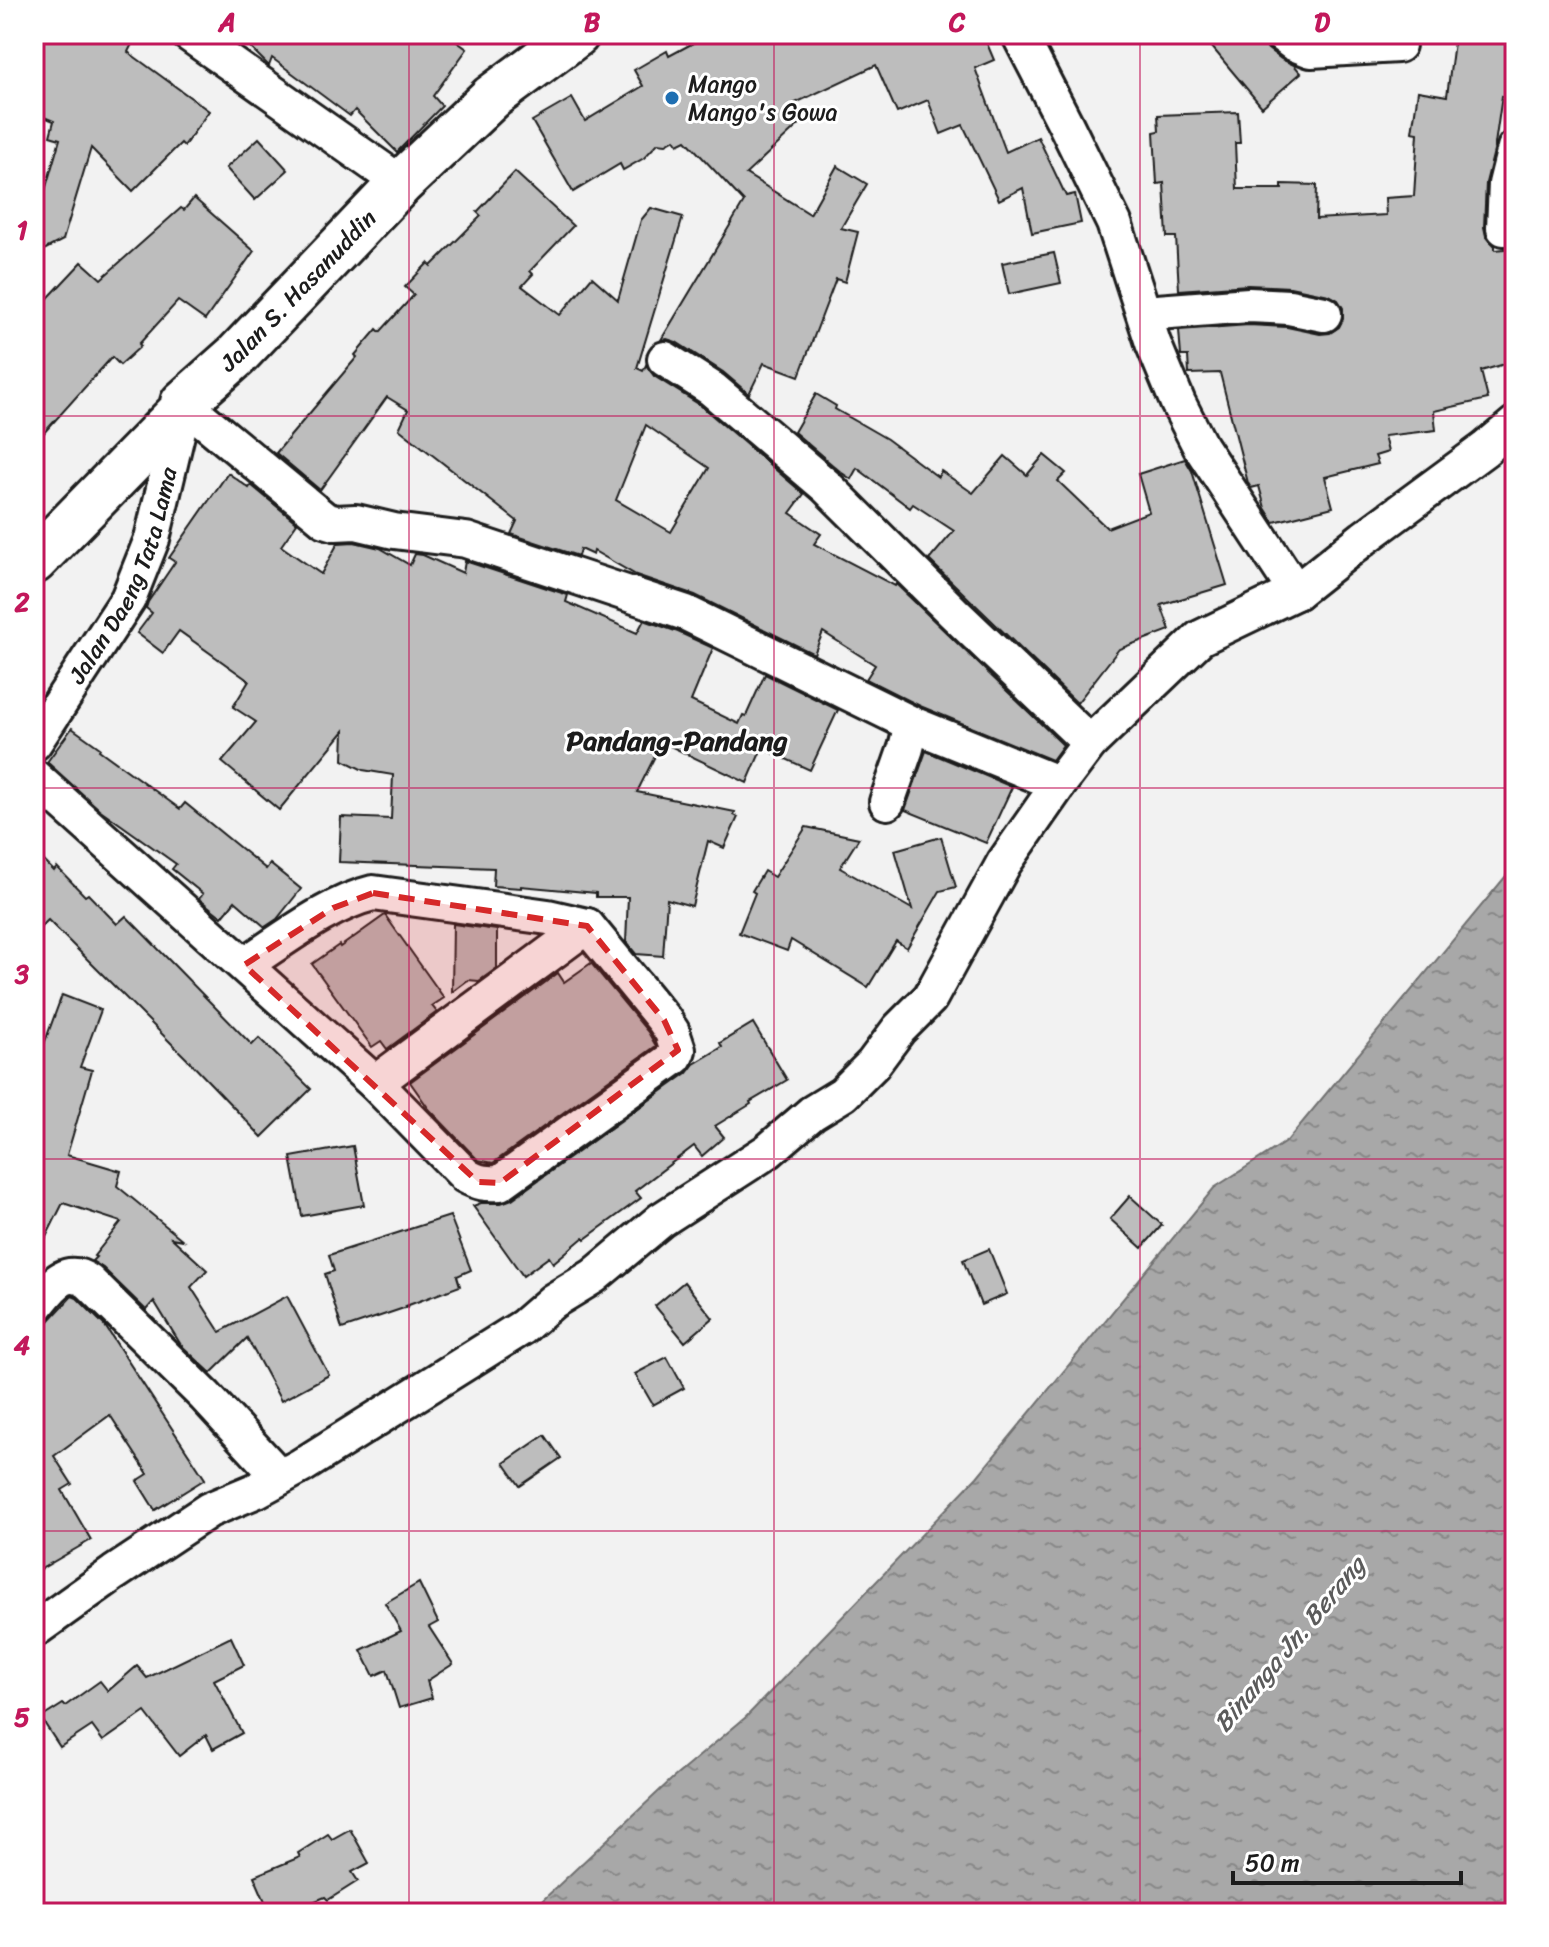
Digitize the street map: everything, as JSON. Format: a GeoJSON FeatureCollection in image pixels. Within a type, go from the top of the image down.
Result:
{"type":"FeatureCollection","features":[{"type":"Feature","properties":{"kind":"highway","name":"Jalan S. Hasanuddin"},"geometry":{"type":"LineString","coordinates":[[34,540],[236,356],[388,174],[474,79],[534,34]]}},
{"type":"Feature","properties":{"kind":"highway","name":"Jalan S. Hasanuddin"},"geometry":{"type":"LineString","coordinates":[[293,286],[492,97],[577,34]]}},
{"type":"Feature","properties":{"kind":"highway","name":"Jalan S. Hasanuddin"},"geometry":{"type":"LineString","coordinates":[[34,561],[180,404]]}},
{"type":"Feature","properties":{"kind":"street"},"geometry":{"type":"LineString","coordinates":[[189,34],[388,174]]}},
{"type":"Feature","properties":{"kind":"street"},"geometry":{"type":"LineString","coordinates":[[1019,34],[1109,213],[1153,343],[1178,403],[1200,446],[1296,592]]}},
{"type":"Feature","properties":{"kind":"street"},"geometry":{"type":"LineString","coordinates":[[1281,34],[1311,50],[1398,45]]}},
{"type":"Feature","properties":{"kind":"street"},"geometry":{"type":"LineString","coordinates":[[1504,228],[1506,184],[1515,148]]}},
{"type":"Feature","properties":{"kind":"street"},"geometry":{"type":"LineString","coordinates":[[1144,313],[1249,305],[1289,307],[1324,314]]}},
{"type":"Feature","properties":{"kind":"street"},"geometry":{"type":"LineString","coordinates":[[665,359],[742,412],[826,486],[1090,743]]}},
{"type":"Feature","properties":{"kind":"street"},"geometry":{"type":"LineString","coordinates":[[180,404],[325,520],[466,540],[686,613],[912,724],[1059,784]]}},
{"type":"Feature","properties":{"kind":"street","name":"Jalan Daeng Tata Lama"},"geometry":{"type":"LineString","coordinates":[[34,743],[128,599],[152,539],[180,404]]}},
{"type":"Feature","properties":{"kind":"street"},"geometry":{"type":"LineString","coordinates":[[34,1630],[209,1510],[257,1490],[301,1466],[523,1327],[553,1301],[606,1267],[661,1220],[768,1151],[812,1113],[843,1094],[930,998],[1004,863],[1090,743],[1200,638],[1296,592],[1515,424]]}},
{"type":"Feature","properties":{"kind":"street"},"geometry":{"type":"LineString","coordinates":[[887,802],[912,724]]}},
{"type":"Feature","properties":{"kind":"street"},"geometry":{"type":"LineString","coordinates":[[34,777],[375,1083],[466,1176],[484,1184],[500,1183],[675,1057],[678,1050],[672,1032],[587,926],[548,917],[373,893],[351,898],[333,908],[244,965]]}},
{"type":"Feature","properties":{"kind":"street"},"geometry":{"type":"LineString","coordinates":[[375,1083],[587,926]]}},
{"type":"Feature","properties":{"kind":"street"},"geometry":{"type":"LineString","coordinates":[[34,1308],[60,1279],[79,1275],[205,1396],[280,1477]]}},
{"type":"Feature","properties":{"kind":"highlighted area"},"geometry":{"type":"Polygon","coordinates":[[[373,893],[587,926],[664,1020],[678,1050],[500,1183],[478,1182],[244,965],[333,908],[373,893]]]}},
{"type":"Feature","properties":{"kind":"water","name":"Binanga Jn. Berang"},"geometry":{"type":"Polygon","coordinates":[[[1515,865],[1515,1909],[1511,1913],[529,1913],[672,1779],[746,1717],[977,1477],[1214,1188],[1287,1141],[1515,865]]]}},
{"type":"Feature","properties":{"kind":"building"},"geometry":{"type":"Polygon","coordinates":[[[44,34],[119,34],[133,42],[128,52],[209,111],[184,146],[181,143],[133,191],[91,148],[63,240],[34,255],[34,220],[60,139],[50,136],[54,121],[34,113],[34,59],[44,34]]]}},
{"type":"Feature","properties":{"kind":"building"},"geometry":{"type":"Polygon","coordinates":[[[237,34],[446,34],[467,49],[433,96],[442,106],[397,152],[355,110],[350,116],[272,58],[269,66],[237,34]]]}},
{"type":"Feature","properties":{"kind":"building"},"geometry":{"type":"Polygon","coordinates":[[[710,34],[983,34],[994,60],[975,68],[1006,152],[1038,137],[1066,196],[1075,194],[1081,223],[1032,233],[1023,188],[999,200],[963,125],[941,134],[928,100],[897,113],[876,65],[791,105],[805,119],[746,174],[810,214],[837,166],[867,184],[841,228],[858,232],[845,282],[836,279],[799,376],[764,363],[749,394],[723,372],[676,342],[661,340],[744,202],[686,140],[678,144],[675,139],[666,144],[658,143],[644,158],[623,170],[620,164],[573,192],[532,121],[572,98],[585,121],[643,86],[634,70],[667,51],[669,56],[710,34]]]}},
{"type":"Feature","properties":{"kind":"building"},"geometry":{"type":"Polygon","coordinates":[[[1201,34],[1261,34],[1268,49],[1301,73],[1262,107],[1201,34]]]}},
{"type":"Feature","properties":{"kind":"building"},"geometry":{"type":"Polygon","coordinates":[[[1455,34],[1515,34],[1515,98],[1502,96],[1486,183],[1484,227],[1495,250],[1515,248],[1515,361],[1481,371],[1488,399],[1434,411],[1436,430],[1384,436],[1388,452],[1375,456],[1378,464],[1325,477],[1333,507],[1274,522],[1265,508],[1259,486],[1251,488],[1248,483],[1220,373],[1189,374],[1188,356],[1181,356],[1179,330],[1249,325],[1330,333],[1339,327],[1343,308],[1338,300],[1329,295],[1290,287],[1248,285],[1179,290],[1176,237],[1167,237],[1164,183],[1157,184],[1154,132],[1159,131],[1158,115],[1238,112],[1240,143],[1235,143],[1237,189],[1282,189],[1282,184],[1317,185],[1316,219],[1386,215],[1385,198],[1414,196],[1418,133],[1412,132],[1418,91],[1447,96],[1455,34]]]}},
{"type":"Feature","properties":{"kind":"building"},"geometry":{"type":"Polygon","coordinates":[[[259,138],[288,170],[255,200],[226,168],[259,138]]]}},
{"type":"Feature","properties":{"kind":"building"},"geometry":{"type":"Polygon","coordinates":[[[515,172],[573,226],[530,271],[533,274],[522,286],[560,315],[592,277],[618,300],[641,220],[651,208],[683,217],[637,368],[643,371],[646,365],[654,376],[700,405],[804,494],[790,513],[821,534],[814,544],[896,584],[1063,745],[1052,760],[920,706],[866,679],[875,665],[823,632],[814,654],[695,595],[636,575],[594,551],[593,555],[580,549],[578,556],[511,534],[517,521],[399,429],[408,410],[387,397],[320,490],[276,453],[377,329],[380,332],[414,295],[405,287],[428,263],[431,266],[481,216],[477,212],[515,172]],[[646,425],[616,500],[671,532],[709,468],[646,425]]]}},
{"type":"Feature","properties":{"kind":"building"},"geometry":{"type":"Polygon","coordinates":[[[194,198],[254,251],[205,320],[178,301],[139,344],[141,346],[120,365],[112,357],[34,444],[34,313],[82,262],[101,279],[181,208],[184,210],[194,198]]]}},
{"type":"Feature","properties":{"kind":"building"},"geometry":{"type":"Polygon","coordinates":[[[1054,253],[1061,283],[1009,294],[1002,263],[1054,253]]]}},
{"type":"Feature","properties":{"kind":"building"},"geometry":{"type":"Polygon","coordinates":[[[816,394],[836,406],[835,409],[887,439],[938,477],[941,471],[973,493],[1005,456],[1027,475],[1044,455],[1066,473],[1058,481],[1107,528],[1149,512],[1138,474],[1185,459],[1192,471],[1227,585],[1161,605],[1170,630],[1119,649],[1077,703],[929,560],[954,531],[913,504],[910,508],[857,468],[851,479],[794,432],[816,394]]]}},
{"type":"Feature","properties":{"kind":"building"},"geometry":{"type":"Polygon","coordinates":[[[228,473],[249,488],[251,485],[297,523],[281,546],[321,574],[338,543],[354,542],[380,548],[410,565],[415,554],[423,555],[463,573],[465,561],[568,595],[566,602],[637,633],[644,620],[713,648],[691,701],[739,724],[743,715],[746,716],[765,674],[838,710],[810,770],[762,748],[747,783],[662,742],[637,792],[735,812],[734,815],[738,817],[724,848],[708,841],[692,906],[667,899],[663,956],[636,954],[626,942],[628,897],[596,897],[596,893],[493,886],[494,868],[339,862],[341,817],[391,819],[393,775],[363,770],[343,760],[344,731],[279,810],[222,762],[256,722],[233,707],[249,681],[179,631],[163,653],[137,633],[152,613],[146,608],[148,602],[175,562],[169,558],[228,473]]]}},
{"type":"Feature","properties":{"kind":"building"},"geometry":{"type":"Polygon","coordinates":[[[72,728],[180,809],[185,803],[266,869],[270,864],[301,889],[277,919],[265,927],[235,901],[222,917],[199,899],[203,894],[172,869],[176,864],[99,809],[47,762],[72,728]]]}},
{"type":"Feature","properties":{"kind":"building"},"geometry":{"type":"Polygon","coordinates":[[[926,751],[1012,787],[986,843],[905,810],[926,751]]]}},
{"type":"Feature","properties":{"kind":"building"},"geometry":{"type":"Polygon","coordinates":[[[806,827],[859,838],[840,868],[912,909],[895,850],[941,837],[956,887],[940,891],[907,948],[896,941],[868,987],[791,940],[787,951],[739,933],[755,893],[752,891],[764,871],[774,877],[806,827]]]}},
{"type":"Feature","properties":{"kind":"building"},"geometry":{"type":"Polygon","coordinates":[[[34,851],[54,871],[57,867],[85,896],[88,894],[117,924],[126,916],[252,1045],[259,1038],[311,1089],[262,1137],[48,920],[34,934],[34,851]]]}},
{"type":"Feature","properties":{"kind":"building"},"geometry":{"type":"Polygon","coordinates":[[[385,915],[444,998],[432,1006],[437,1012],[387,1049],[381,1041],[372,1047],[312,964],[385,915]]]}},
{"type":"Feature","properties":{"kind":"building"},"geometry":{"type":"Polygon","coordinates":[[[453,924],[497,930],[497,968],[479,981],[468,980],[452,992],[453,924]]]}},
{"type":"Feature","properties":{"kind":"building"},"geometry":{"type":"Polygon","coordinates":[[[591,963],[656,1046],[493,1163],[478,1160],[429,1109],[410,1082],[558,973],[564,982],[591,963]]]}},
{"type":"Feature","properties":{"kind":"building"},"geometry":{"type":"Polygon","coordinates":[[[62,995],[101,1010],[80,1067],[92,1070],[67,1155],[121,1171],[117,1186],[183,1240],[172,1238],[207,1270],[191,1287],[220,1332],[287,1296],[329,1375],[281,1401],[247,1338],[211,1373],[181,1345],[154,1301],[146,1310],[92,1261],[121,1222],[63,1203],[34,1261],[34,1053],[40,1055],[62,995]]]}},
{"type":"Feature","properties":{"kind":"building"},"geometry":{"type":"Polygon","coordinates":[[[753,1023],[787,1080],[715,1126],[724,1137],[702,1156],[694,1146],[635,1191],[641,1198],[584,1237],[553,1263],[549,1257],[523,1276],[473,1206],[512,1199],[687,1073],[694,1064],[722,1047],[720,1043],[753,1023]]]}},
{"type":"Feature","properties":{"kind":"building"},"geometry":{"type":"Polygon","coordinates":[[[353,1146],[364,1205],[302,1216],[291,1157],[353,1146]]]}},
{"type":"Feature","properties":{"kind":"building"},"geometry":{"type":"Polygon","coordinates":[[[1130,1196],[1162,1225],[1142,1248],[1110,1219],[1130,1196]]]}},
{"type":"Feature","properties":{"kind":"building"},"geometry":{"type":"Polygon","coordinates":[[[450,1216],[471,1270],[457,1276],[460,1286],[342,1329],[325,1274],[334,1271],[329,1255],[450,1216]]]}},
{"type":"Feature","properties":{"kind":"building"},"geometry":{"type":"Polygon","coordinates":[[[989,1249],[1007,1294],[981,1305],[963,1260],[989,1249]]]}},
{"type":"Feature","properties":{"kind":"building"},"geometry":{"type":"Polygon","coordinates":[[[684,1282],[713,1318],[685,1342],[655,1306],[684,1282]]]}},
{"type":"Feature","properties":{"kind":"building"},"geometry":{"type":"Polygon","coordinates":[[[72,1296],[105,1326],[205,1479],[155,1510],[137,1481],[148,1474],[110,1415],[54,1456],[72,1484],[62,1490],[91,1540],[34,1573],[34,1328],[49,1321],[72,1296]]]}},
{"type":"Feature","properties":{"kind":"building"},"geometry":{"type":"Polygon","coordinates":[[[667,1357],[684,1388],[653,1405],[635,1374],[667,1357]]]}},
{"type":"Feature","properties":{"kind":"building"},"geometry":{"type":"Polygon","coordinates":[[[545,1435],[561,1458],[520,1486],[504,1463],[545,1435]]]}},
{"type":"Feature","properties":{"kind":"building"},"geometry":{"type":"Polygon","coordinates":[[[419,1583],[438,1622],[429,1627],[453,1664],[427,1681],[432,1698],[399,1708],[387,1670],[374,1676],[361,1650],[401,1631],[385,1603],[419,1583]]]}},
{"type":"Feature","properties":{"kind":"building"},"geometry":{"type":"Polygon","coordinates":[[[231,1637],[244,1665],[214,1680],[242,1733],[213,1749],[206,1735],[179,1756],[145,1712],[103,1741],[92,1726],[60,1747],[41,1718],[63,1704],[65,1706],[100,1681],[108,1691],[137,1666],[147,1678],[231,1637]]]}},
{"type":"Feature","properties":{"kind":"building"},"geometry":{"type":"Polygon","coordinates":[[[350,1829],[369,1863],[352,1872],[358,1881],[328,1900],[325,1897],[286,1913],[270,1913],[254,1876],[300,1857],[298,1853],[328,1834],[332,1839],[350,1829]]]}},
{"type":"Feature","properties":{"kind":"place","name":"Mango Mango's Gowa"},"geometry":{"type":"Point","coordinates":[672,98]}},
{"type":"Feature","properties":{"kind":"district","name":"Pandang-Pandang"},"geometry":{"type":"Point","coordinates":[677,740]}}]}
